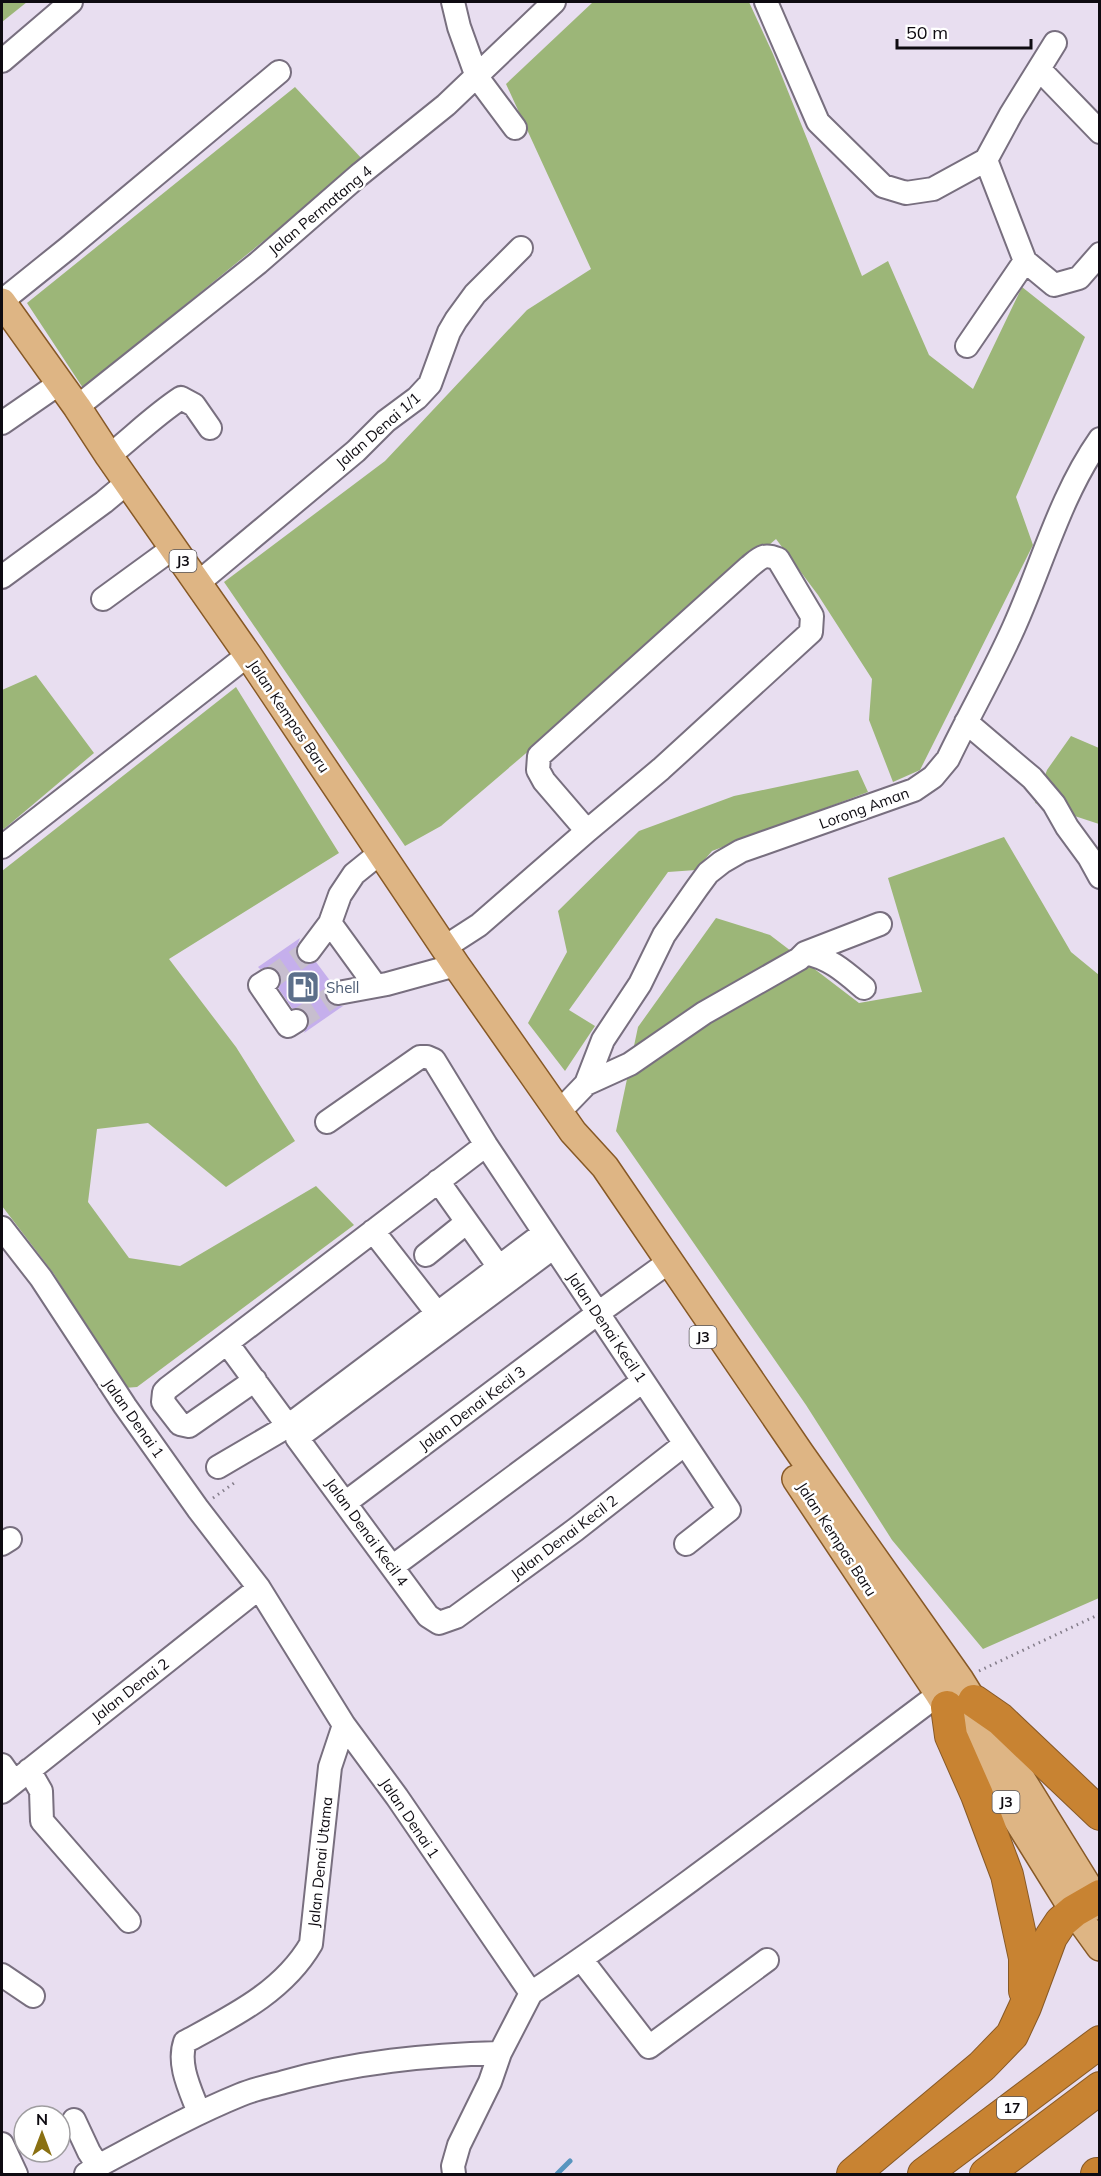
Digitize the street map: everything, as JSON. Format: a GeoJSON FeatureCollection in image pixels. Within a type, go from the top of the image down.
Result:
{"type":"FeatureCollection","features":[{"type":"Feature","properties":{"kind":"highway"},"geometry":{"type":"LineString","coordinates":[[1025,2007],[1025,1958],[1007,1875],[977,1795],[951,1736],[955,1696],[1000,1719],[1100,1814]]}},
{"type":"Feature","properties":{"kind":"highway"},"geometry":{"type":"LineString","coordinates":[[853,2175],[982,2066],[1012,2035],[1051,1937],[1061,1922],[1092,1903]]}},
{"type":"Feature","properties":{"kind":"highway","name":"17"},"geometry":{"type":"LineString","coordinates":[[924,2175],[1100,2042]]}},
{"type":"Feature","properties":{"kind":"highway","name":"17"},"geometry":{"type":"LineString","coordinates":[[986,2175],[1100,2088]]}},
{"type":"Feature","properties":{"kind":"main road","name":"Jalan Kempas Baru"},"geometry":{"type":"LineString","coordinates":[[2,301],[248,655],[450,956],[566,1122],[605,1167],[800,1453],[955,1696],[1092,1903],[1100,1947]]}},
{"type":"Feature","properties":{"kind":"main road","name":"Jalan Kempas Baru"},"geometry":{"type":"LineString","coordinates":[[566,1122],[593,1174],[955,1696]]}},
{"type":"Feature","properties":{"kind":"street"},"geometry":{"type":"LineString","coordinates":[[2,61],[71,2]]}},
{"type":"Feature","properties":{"kind":"street"},"geometry":{"type":"LineString","coordinates":[[453,2],[477,77],[515,128]]}},
{"type":"Feature","properties":{"kind":"street","name":"Jalan Permatang 4"},"geometry":{"type":"LineString","coordinates":[[77,407],[258,263],[477,77],[554,2]]}},
{"type":"Feature","properties":{"kind":"street"},"geometry":{"type":"LineString","coordinates":[[766,2],[818,122],[883,186],[906,193],[933,189],[986,160],[1011,114],[1055,43]]}},
{"type":"Feature","properties":{"kind":"street"},"geometry":{"type":"LineString","coordinates":[[1040,70],[1100,132]]}},
{"type":"Feature","properties":{"kind":"street"},"geometry":{"type":"LineString","coordinates":[[2,301],[279,72]]}},
{"type":"Feature","properties":{"kind":"street"},"geometry":{"type":"LineString","coordinates":[[986,160],[1025,261],[1054,285],[1079,278],[1100,254]]}},
{"type":"Feature","properties":{"kind":"street","name":"Jalan Denai 1/1"},"geometry":{"type":"LineString","coordinates":[[198,583],[338,466],[430,384],[449,332],[456,320],[475,294],[521,248]]}},
{"type":"Feature","properties":{"kind":"street"},"geometry":{"type":"LineString","coordinates":[[967,346],[1025,261]]}},
{"type":"Feature","properties":{"kind":"street"},"geometry":{"type":"LineString","coordinates":[[2,423],[60,383]]}},
{"type":"Feature","properties":{"kind":"street"},"geometry":{"type":"LineString","coordinates":[[109,456],[142,430],[159,413],[181,398],[194,405],[210,428]]}},
{"type":"Feature","properties":{"kind":"street","name":"Lorong Aman"},"geometry":{"type":"LineString","coordinates":[[566,1122],[586,1083],[603,1040],[640,984],[664,935],[708,873],[741,851],[919,788],[942,769],[1015,627],[1082,465],[1100,439]]}},
{"type":"Feature","properties":{"kind":"street"},"geometry":{"type":"LineString","coordinates":[[2,577],[128,482]]}},
{"type":"Feature","properties":{"kind":"street"},"geometry":{"type":"LineString","coordinates":[[103,599],[173,548]]}},
{"type":"Feature","properties":{"kind":"street"},"geometry":{"type":"LineString","coordinates":[[339,993],[375,985],[450,956],[479,925],[661,769],[811,632],[812,616],[778,559],[769,555],[761,558],[740,575],[539,756],[538,770],[544,781],[586,831]]}},
{"type":"Feature","properties":{"kind":"street"},"geometry":{"type":"LineString","coordinates":[[2,847],[248,655]]}},
{"type":"Feature","properties":{"kind":"street"},"geometry":{"type":"LineString","coordinates":[[966,722],[1032,778],[1054,804],[1100,877]]}},
{"type":"Feature","properties":{"kind":"street"},"geometry":{"type":"LineString","coordinates":[[309,951],[330,923],[340,896],[354,874],[380,853]]}},
{"type":"Feature","properties":{"kind":"street"},"geometry":{"type":"LineString","coordinates":[[330,923],[375,985]]}},
{"type":"Feature","properties":{"kind":"street"},"geometry":{"type":"LineString","coordinates":[[586,1083],[630,1064],[704,1013],[806,953],[880,924]]}},
{"type":"Feature","properties":{"kind":"street"},"geometry":{"type":"LineString","coordinates":[[806,953],[817,955],[836,964],[864,988]]}},
{"type":"Feature","properties":{"kind":"street"},"geometry":{"type":"LineString","coordinates":[[267,981],[260,985],[288,1026],[296,1021]]}},
{"type":"Feature","properties":{"kind":"street","name":"Jalan Denai Kecil 1"},"geometry":{"type":"LineString","coordinates":[[327,1122],[420,1057],[434,1060],[486,1145],[729,1510],[686,1544]]}},
{"type":"Feature","properties":{"kind":"street"},"geometry":{"type":"LineString","coordinates":[[255,1380],[194,1424],[184,1426],[176,1420],[163,1402],[164,1392],[486,1145]]}},
{"type":"Feature","properties":{"kind":"street"},"geometry":{"type":"LineString","coordinates":[[438,1182],[500,1266]]}},
{"type":"Feature","properties":{"kind":"street"},"geometry":{"type":"LineString","coordinates":[[426,1255],[467,1222]]}},
{"type":"Feature","properties":{"kind":"street","name":"Jalan Denai 1"},"geometry":{"type":"LineString","coordinates":[[2,1227],[41,1278],[119,1396],[198,1509],[259,1588],[344,1725],[397,1797],[531,1993]]}},
{"type":"Feature","properties":{"kind":"street"},"geometry":{"type":"LineString","coordinates":[[373,1231],[437,1313]]}},
{"type":"Feature","properties":{"kind":"street"},"geometry":{"type":"LineString","coordinates":[[293,1432],[437,1313],[500,1266],[549,1240]]}},
{"type":"Feature","properties":{"kind":"street"},"geometry":{"type":"LineString","coordinates":[[218,1467],[293,1432],[549,1240]]}},
{"type":"Feature","properties":{"kind":"street","name":"Jalan Denai Kecil 3"},"geometry":{"type":"LineString","coordinates":[[345,1503],[598,1312],[659,1269]]}},
{"type":"Feature","properties":{"kind":"street","name":"Jalan Denai Kecil 4"},"geometry":{"type":"LineString","coordinates":[[227,1343],[428,1616],[440,1623]]}},
{"type":"Feature","properties":{"kind":"street"},"geometry":{"type":"LineString","coordinates":[[392,1567],[643,1381]]}},
{"type":"Feature","properties":{"kind":"street","name":"Jalan Denai Kecil 2"},"geometry":{"type":"LineString","coordinates":[[440,1623],[456,1617],[566,1537],[685,1444]]}},
{"type":"Feature","properties":{"kind":"street","name":"Jalan Denai 2"},"geometry":{"type":"LineString","coordinates":[[12,1777],[259,1588]]}},
{"type":"Feature","properties":{"kind":"street"},"geometry":{"type":"LineString","coordinates":[[454,2175],[453,2166],[459,2145],[490,2082],[500,2053],[531,1993],[712,1864],[955,1696]]}},
{"type":"Feature","properties":{"kind":"street","name":"Jalan Denai Utama"},"geometry":{"type":"LineString","coordinates":[[199,2113],[182,2065],[181,2052],[185,2042],[239,2013],[273,1989],[300,1963],[311,1944],[330,1767],[344,1725]]}},
{"type":"Feature","properties":{"kind":"street"},"geometry":{"type":"LineString","coordinates":[[12,1777],[40,1791],[42,1821],[129,1921]]}},
{"type":"Feature","properties":{"kind":"street"},"geometry":{"type":"LineString","coordinates":[[581,1959],[649,2048],[767,1960]]}},
{"type":"Feature","properties":{"kind":"street"},"geometry":{"type":"LineString","coordinates":[[2,1975],[33,1996]]}},
{"type":"Feature","properties":{"kind":"street"},"geometry":{"type":"LineString","coordinates":[[74,2120],[89,2152],[92,2170],[199,2113],[243,2094],[327,2070],[435,2055],[500,2053]]}},
{"type":"Feature","properties":{"kind":"street"},"geometry":{"type":"LineString","coordinates":[[2,2144],[16,2175]]}},
{"type":"Feature","properties":{"kind":"path"},"geometry":{"type":"LineString","coordinates":[[955,1696],[1100,1614]]}},
{"type":"Feature","properties":{"kind":"green space"},"geometry":{"type":"Polygon","coordinates":[[[2,2],[27,2],[2,22],[2,2]]]}},
{"type":"Feature","properties":{"kind":"green space"},"geometry":{"type":"Polygon","coordinates":[[[593,2],[749,2],[773,54],[862,276],[888,261],[929,355],[973,389],[1022,287],[1085,337],[1016,497],[1033,545],[920,770],[893,782],[869,720],[872,679],[818,595],[776,539],[441,826],[405,846],[224,582],[385,461],[527,310],[591,269],[506,84],[593,2]]]}},
{"type":"Feature","properties":{"kind":"green space"},"geometry":{"type":"Polygon","coordinates":[[[295,87],[363,160],[83,388],[27,303],[295,87]]]}},
{"type":"Feature","properties":{"kind":"green space"},"geometry":{"type":"Polygon","coordinates":[[[36,675],[94,753],[4,829],[2,828],[2,690],[36,675]]]}},
{"type":"Feature","properties":{"kind":"green space"},"geometry":{"type":"Polygon","coordinates":[[[236,687],[339,853],[169,959],[236,1047],[295,1141],[226,1187],[148,1123],[97,1129],[88,1202],[129,1258],[180,1266],[316,1186],[354,1225],[137,1387],[124,1388],[54,1274],[2,1206],[2,871],[236,687]]]}},
{"type":"Feature","properties":{"kind":"green space"},"geometry":{"type":"Polygon","coordinates":[[[1071,736],[1099,748],[1099,824],[1035,803],[1047,770],[1071,736]]]}},
{"type":"Feature","properties":{"kind":"green space"},"geometry":{"type":"Polygon","coordinates":[[[858,770],[868,792],[712,851],[696,870],[668,872],[569,1010],[595,1026],[565,1071],[528,1023],[567,952],[558,911],[639,831],[734,796],[858,770]]]}},
{"type":"Feature","properties":{"kind":"green space"},"geometry":{"type":"Polygon","coordinates":[[[1004,837],[1071,952],[1099,975],[1099,1598],[983,1649],[892,1540],[806,1405],[616,1131],[638,1027],[716,918],[770,935],[859,1003],[922,992],[888,878],[1004,837]]]}},
{"type":"Feature","properties":{"kind":"building","name":"Shell"},"geometry":{"type":"Polygon","coordinates":[[[300,938],[296,949],[297,957],[307,964],[316,962],[331,982],[325,989],[327,1001],[334,1006],[343,1006],[304,1033],[309,1021],[308,1014],[302,1009],[292,1008],[278,988],[281,980],[279,972],[274,968],[260,969],[258,967],[300,938]]]}},
{"type":"Feature","properties":{"kind":"waterway"},"geometry":{"type":"LineString","coordinates":[[557,2174],[570,2161]]}},
{"type":"Feature","properties":{"kind":"tunnel"},"geometry":{"type":"LineString","coordinates":[[268,980],[309,951]]}},
{"type":"Feature","properties":{"kind":"tunnel"},"geometry":{"type":"LineString","coordinates":[[296,1021],[338,993]]}},
{"type":"Feature","properties":{"kind":"place","name":"Shell"},"geometry":{"type":"Point","coordinates":[303,987]}}]}
